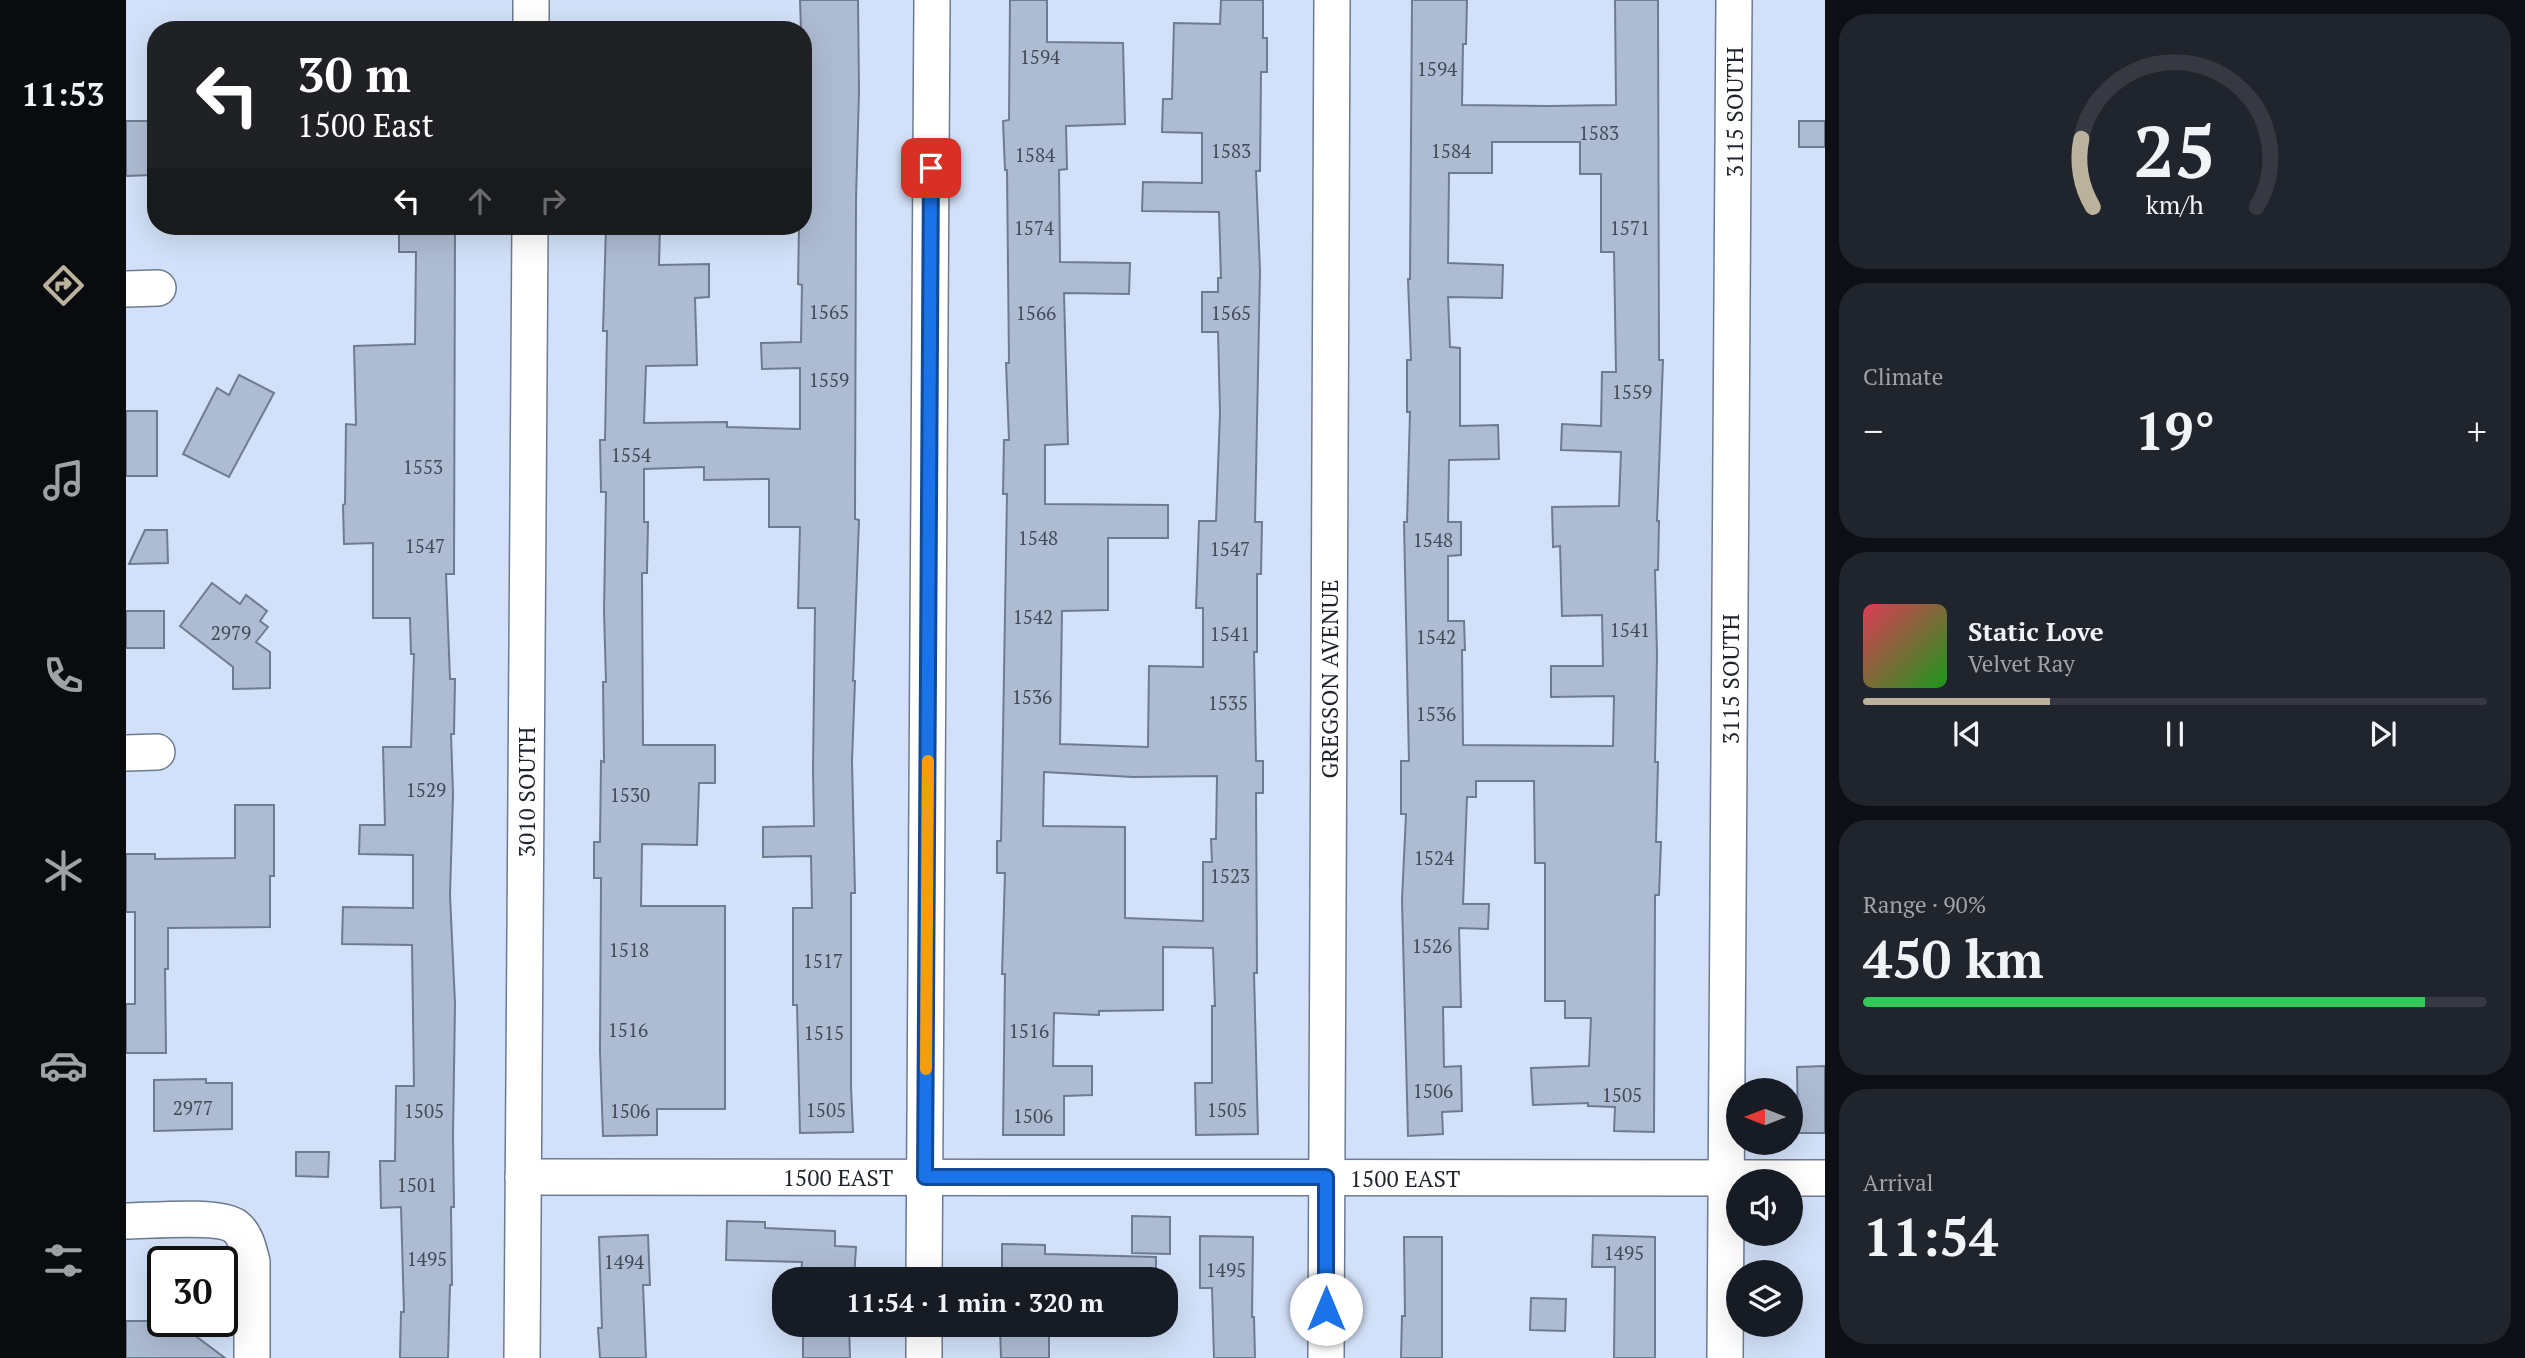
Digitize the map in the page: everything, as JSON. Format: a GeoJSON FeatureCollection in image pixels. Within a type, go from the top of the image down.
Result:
{"type":"FeatureCollection","features":[{"type":"Feature","properties":{"kind":"street"},"geometry":{"type":"LineString","coordinates":[[531,0],[531,21]]}},
{"type":"Feature","properties":{"kind":"street"},"geometry":{"type":"LineString","coordinates":[[924,1267],[932,0]]}},
{"type":"Feature","properties":{"kind":"street","name":"GREGSON AVENUE"},"geometry":{"type":"LineString","coordinates":[[1326,1358],[1332,0]]}},
{"type":"Feature","properties":{"kind":"street","name":"3115 SOUTH"},"geometry":{"type":"LineString","coordinates":[[1726,1169],[1734,0]]}},
{"type":"Feature","properties":{"kind":"street","name":"3010 SOUTH"},"geometry":{"type":"LineString","coordinates":[[522,1358],[530,235]]}},
{"type":"Feature","properties":{"kind":"street","name":"1500 EAST"},"geometry":{"type":"LineString","coordinates":[[523,1177],[1726,1178]]}},
{"type":"Feature","properties":{"kind":"street","name":"3115 SOUTH"},"geometry":{"type":"LineString","coordinates":[[1725,1358],[1726,1178]]}},
{"type":"Feature","properties":{"kind":"street","name":"1500 EAST"},"geometry":{"type":"LineString","coordinates":[[1803,1178],[1825,1178]]}},
{"type":"Feature","properties":{"kind":"street"},"geometry":{"type":"LineString","coordinates":[[126,1221],[213,1220],[232,1224],[239,1230],[250,1250],[252,1262],[252,1358]]}},
{"type":"Feature","properties":{"kind":"street"},"geometry":{"type":"LineString","coordinates":[[924,1337],[924,1358]]}},
{"type":"Feature","properties":{"kind":"building"},"geometry":{"type":"Polygon","coordinates":[[[800,0],[858,0],[855,519],[859,520],[852,761],[855,893],[851,893],[853,1132],[800,1133],[797,1005],[793,1005],[793,908],[812,908],[811,856],[763,857],[763,827],[814,826],[815,608],[798,608],[800,527],[769,527],[769,479],[704,480],[704,467],[644,469],[644,522],[648,522],[647,573],[642,573],[643,745],[715,745],[715,783],[699,783],[697,845],[642,844],[641,906],[725,906],[725,1109],[657,1109],[657,1135],[603,1136],[600,1051],[601,878],[594,878],[594,842],[600,842],[601,761],[604,762],[603,682],[606,682],[606,492],[601,492],[600,440],[605,440],[607,331],[603,331],[606,235],[660,235],[659,265],[709,264],[709,297],[695,298],[697,365],[646,366],[644,423],[727,422],[727,427],[800,429],[800,368],[762,369],[761,343],[801,342],[802,285],[798,284],[799,235],[812,235],[812,21],[801,21],[800,0]]]}},
{"type":"Feature","properties":{"kind":"building"},"geometry":{"type":"Polygon","coordinates":[[[1010,0],[1047,0],[1047,42],[1123,43],[1125,124],[1066,126],[1067,169],[1059,170],[1060,262],[1130,263],[1129,294],[1064,293],[1068,444],[1045,445],[1045,504],[1168,505],[1168,538],[1108,538],[1108,610],[1062,611],[1060,744],[1148,747],[1149,666],[1203,667],[1203,608],[1196,608],[1199,521],[1216,521],[1220,413],[1218,332],[1202,332],[1202,292],[1218,292],[1218,278],[1221,278],[1219,212],[1142,211],[1143,182],[1202,183],[1202,133],[1162,132],[1163,99],[1172,99],[1174,23],[1220,24],[1221,0],[1263,0],[1263,38],[1267,38],[1267,72],[1261,72],[1260,171],[1256,171],[1260,271],[1255,522],[1262,522],[1261,574],[1257,574],[1257,652],[1254,652],[1256,761],[1263,761],[1263,793],[1256,793],[1257,973],[1254,973],[1258,1134],[1196,1135],[1195,1083],[1212,1083],[1212,1006],[1215,1006],[1213,948],[1163,947],[1163,1010],[1099,1011],[1099,1015],[1054,1013],[1053,1066],[1092,1066],[1092,1095],[1064,1096],[1064,1135],[1003,1135],[1005,974],[1002,974],[1005,873],[997,873],[997,841],[1001,841],[1003,734],[1007,494],[1003,494],[1004,440],[1009,440],[1006,363],[1009,363],[1007,170],[1003,121],[1009,120],[1010,0]],[[1044,772],[1043,826],[1125,827],[1125,918],[1203,921],[1203,862],[1212,862],[1211,839],[1216,839],[1217,776],[1133,777],[1044,772]]]}},
{"type":"Feature","properties":{"kind":"building"},"geometry":{"type":"Polygon","coordinates":[[[1412,0],[1467,0],[1462,105],[1549,106],[1616,105],[1615,0],[1658,0],[1659,360],[1663,360],[1657,521],[1658,570],[1655,570],[1655,762],[1658,762],[1656,842],[1661,842],[1659,895],[1655,895],[1654,1132],[1614,1131],[1615,1107],[1588,1106],[1588,1103],[1533,1105],[1531,1068],[1589,1066],[1591,1018],[1565,1018],[1565,1001],[1545,1001],[1545,863],[1535,863],[1534,781],[1476,781],[1476,797],[1467,797],[1463,904],[1489,904],[1488,929],[1459,928],[1461,1007],[1443,1007],[1444,1067],[1461,1066],[1462,1111],[1442,1112],[1443,1134],[1408,1136],[1402,900],[1406,814],[1401,814],[1401,761],[1409,761],[1404,522],[1407,522],[1410,412],[1407,412],[1407,360],[1411,360],[1412,0]],[[1492,142],[1492,173],[1449,173],[1448,263],[1503,265],[1502,298],[1448,297],[1450,347],[1460,348],[1460,426],[1498,425],[1499,459],[1449,460],[1448,522],[1461,522],[1461,555],[1448,556],[1448,621],[1464,621],[1463,745],[1613,746],[1614,696],[1551,697],[1551,666],[1603,666],[1602,615],[1562,616],[1560,546],[1553,547],[1552,507],[1619,506],[1621,452],[1561,450],[1562,424],[1601,426],[1602,372],[1616,372],[1614,252],[1601,252],[1601,174],[1580,174],[1580,142],[1492,142]]]}},
{"type":"Feature","properties":{"kind":"building"},"geometry":{"type":"Polygon","coordinates":[[[126,121],[147,121],[147,175],[126,176],[126,121]]]}},
{"type":"Feature","properties":{"kind":"building"},"geometry":{"type":"Polygon","coordinates":[[[1799,121],[1825,121],[1825,147],[1799,147],[1799,121]]]}},
{"type":"Feature","properties":{"kind":"building"},"geometry":{"type":"Polygon","coordinates":[[[399,235],[455,235],[454,574],[446,574],[450,679],[455,679],[454,734],[451,734],[453,794],[450,895],[455,1004],[454,1207],[451,1207],[452,1285],[448,1358],[400,1358],[401,1312],[404,1312],[401,1207],[381,1208],[380,1161],[395,1161],[396,1086],[414,1086],[412,945],[342,944],[343,907],[413,908],[413,855],[359,854],[360,825],[385,825],[383,747],[411,747],[414,654],[411,654],[410,618],[373,618],[373,543],[344,544],[343,505],[346,424],[356,425],[354,346],[415,344],[416,252],[399,252],[399,235]]]}},
{"type":"Feature","properties":{"kind":"building"},"geometry":{"type":"Polygon","coordinates":[[[239,375],[274,393],[229,477],[183,454],[217,388],[229,395],[239,375]]]}},
{"type":"Feature","properties":{"kind":"building"},"geometry":{"type":"Polygon","coordinates":[[[126,411],[157,411],[157,476],[126,476],[126,411]]]}},
{"type":"Feature","properties":{"kind":"building"},"geometry":{"type":"Polygon","coordinates":[[[145,530],[167,530],[168,563],[129,564],[145,530]]]}},
{"type":"Feature","properties":{"kind":"building"},"geometry":{"type":"Polygon","coordinates":[[[212,583],[240,604],[246,595],[267,611],[260,621],[268,627],[256,642],[270,652],[270,688],[233,689],[233,667],[180,626],[212,583]]]}},
{"type":"Feature","properties":{"kind":"building"},"geometry":{"type":"Polygon","coordinates":[[[126,611],[164,611],[164,648],[126,648],[126,611]]]}},
{"type":"Feature","properties":{"kind":"building"},"geometry":{"type":"Polygon","coordinates":[[[235,805],[274,805],[274,876],[270,876],[270,927],[168,928],[168,969],[165,969],[166,1053],[126,1053],[126,1004],[135,1004],[135,912],[126,912],[126,854],[155,854],[155,859],[235,858],[235,805]]]}},
{"type":"Feature","properties":{"kind":"building"},"geometry":{"type":"Polygon","coordinates":[[[1825,1066],[1825,1133],[1803,1133],[1803,1078],[1797,1078],[1797,1067],[1825,1066]]]}},
{"type":"Feature","properties":{"kind":"building"},"geometry":{"type":"Polygon","coordinates":[[[206,1079],[206,1083],[232,1083],[232,1129],[154,1131],[154,1080],[206,1079]]]}},
{"type":"Feature","properties":{"kind":"building"},"geometry":{"type":"Polygon","coordinates":[[[296,1152],[329,1152],[328,1177],[296,1176],[296,1152]]]}},
{"type":"Feature","properties":{"kind":"building"},"geometry":{"type":"Polygon","coordinates":[[[1132,1216],[1170,1217],[1170,1254],[1132,1253],[1132,1216]]]}},
{"type":"Feature","properties":{"kind":"building"},"geometry":{"type":"Polygon","coordinates":[[[727,1221],[765,1222],[765,1228],[835,1231],[835,1246],[856,1247],[855,1267],[802,1267],[802,1262],[726,1260],[727,1221]]]}},
{"type":"Feature","properties":{"kind":"building"},"geometry":{"type":"Polygon","coordinates":[[[648,1235],[650,1285],[643,1285],[646,1358],[600,1358],[598,1328],[602,1328],[599,1237],[648,1235]]]}},
{"type":"Feature","properties":{"kind":"building"},"geometry":{"type":"Polygon","coordinates":[[[1593,1235],[1655,1237],[1655,1358],[1614,1358],[1615,1267],[1592,1267],[1593,1235]]]}},
{"type":"Feature","properties":{"kind":"building"},"geometry":{"type":"Polygon","coordinates":[[[1200,1236],[1253,1237],[1252,1317],[1255,1358],[1214,1358],[1212,1288],[1200,1288],[1200,1236]]]}},
{"type":"Feature","properties":{"kind":"building"},"geometry":{"type":"Polygon","coordinates":[[[1404,1237],[1442,1237],[1442,1358],[1401,1358],[1402,1316],[1405,1316],[1404,1237]]]}},
{"type":"Feature","properties":{"kind":"building"},"geometry":{"type":"Polygon","coordinates":[[[1002,1244],[1045,1245],[1045,1254],[1156,1257],[1156,1267],[1002,1267],[1002,1244]]]}},
{"type":"Feature","properties":{"kind":"building"},"geometry":{"type":"Polygon","coordinates":[[[1531,1298],[1566,1299],[1565,1331],[1530,1330],[1531,1298]]]}},
{"type":"Feature","properties":{"kind":"building"},"geometry":{"type":"Polygon","coordinates":[[[126,1321],[147,1321],[147,1337],[197,1337],[225,1358],[126,1358],[126,1321]]]}},
{"type":"Feature","properties":{"kind":"building"},"geometry":{"type":"Polygon","coordinates":[[[803,1337],[849,1337],[850,1358],[803,1358],[803,1337]]]}},
{"type":"Feature","properties":{"kind":"building"},"geometry":{"type":"Polygon","coordinates":[[[1000,1337],[1049,1337],[1049,1358],[1001,1358],[1000,1337]]]}},
{"type":"Feature","properties":{"kind":"slow traffic"},"geometry":{"type":"LineString","coordinates":[[926,1069],[928,761]]}},
{"type":"Feature","properties":{"kind":"route"},"geometry":{"type":"LineString","coordinates":[[931,168],[925,1177],[1326,1177],[1326,1309]]}}]}
